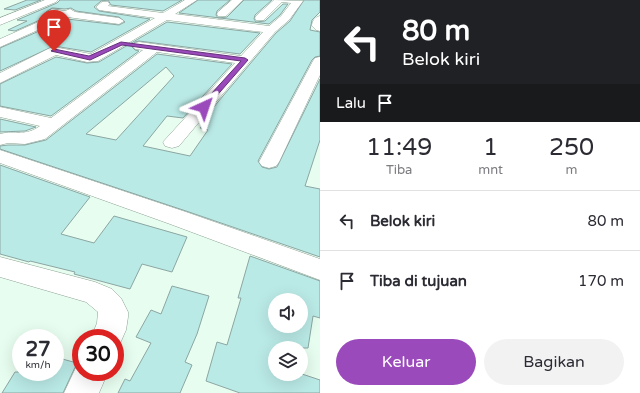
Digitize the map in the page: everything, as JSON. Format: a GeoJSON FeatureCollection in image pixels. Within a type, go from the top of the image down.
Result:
{"type":"FeatureCollection","features":[{"type":"Feature","properties":{"kind":"street"},"geometry":{"type":"LineString","coordinates":[[0,22],[54,0]]}},
{"type":"Feature","properties":{"kind":"street"},"geometry":{"type":"LineString","coordinates":[[32,47],[90,58],[120,39],[134,36],[165,15],[192,0]]}},
{"type":"Feature","properties":{"kind":"street"},"geometry":{"type":"LineString","coordinates":[[222,14],[238,0]]}},
{"type":"Feature","properties":{"kind":"street"},"geometry":{"type":"LineString","coordinates":[[260,18],[279,0]]}},
{"type":"Feature","properties":{"kind":"street"},"geometry":{"type":"LineString","coordinates":[[172,142],[271,30],[285,18],[298,1],[291,0]]}},
{"type":"Feature","properties":{"kind":"street"},"geometry":{"type":"LineString","coordinates":[[131,12],[148,3]]}},
{"type":"Feature","properties":{"kind":"street"},"geometry":{"type":"LineString","coordinates":[[105,4],[101,7],[271,30]]}},
{"type":"Feature","properties":{"kind":"street"},"geometry":{"type":"LineString","coordinates":[[0,43],[82,6]]}},
{"type":"Feature","properties":{"kind":"street"},"geometry":{"type":"LineString","coordinates":[[1,9],[25,12]]}},
{"type":"Feature","properties":{"kind":"street"},"geometry":{"type":"LineString","coordinates":[[52,12],[150,25]]}},
{"type":"Feature","properties":{"kind":"street"},"geometry":{"type":"LineString","coordinates":[[320,19],[317,26],[320,28]]}},
{"type":"Feature","properties":{"kind":"street"},"geometry":{"type":"LineString","coordinates":[[120,39],[154,48],[245,60]]}},
{"type":"Feature","properties":{"kind":"street"},"geometry":{"type":"LineString","coordinates":[[0,140],[7,138],[25,139],[39,135],[154,48]]}},
{"type":"Feature","properties":{"kind":"street"},"geometry":{"type":"LineString","coordinates":[[0,79],[54,51]]}},
{"type":"Feature","properties":{"kind":"street"},"geometry":{"type":"LineString","coordinates":[[270,162],[320,61]]}},
{"type":"Feature","properties":{"kind":"street"},"geometry":{"type":"LineString","coordinates":[[0,112],[55,124]]}},
{"type":"Feature","properties":{"kind":"street"},"geometry":{"type":"LineString","coordinates":[[0,156],[178,218],[320,270]]}},
{"type":"Feature","properties":{"kind":"street"},"geometry":{"type":"LineString","coordinates":[[0,267],[95,293],[106,299],[111,306],[113,315],[112,329]]}},
{"type":"Feature","properties":{"kind":"street"},"geometry":{"type":"LineString","coordinates":[[81,393],[87,381]]}},
{"type":"Feature","properties":{"kind":"building"},"geometry":{"type":"Polygon","coordinates":[[[27,0],[41,0],[15,10],[4,9],[27,0]]]}},
{"type":"Feature","properties":{"kind":"building"},"geometry":{"type":"Polygon","coordinates":[[[60,0],[108,0],[101,1],[94,7],[99,11],[150,19],[91,52],[54,46],[0,71],[0,48],[67,19],[119,25],[125,22],[119,17],[76,11],[71,8],[52,8],[46,12],[49,16],[15,31],[8,30],[27,21],[17,20],[57,3],[60,0]]]}},
{"type":"Feature","properties":{"kind":"building"},"geometry":{"type":"Polygon","coordinates":[[[108,0],[182,0],[163,11],[111,5],[108,0]]]}},
{"type":"Feature","properties":{"kind":"building"},"geometry":{"type":"Polygon","coordinates":[[[198,0],[230,0],[217,11],[216,15],[218,18],[179,13],[198,0]]]}},
{"type":"Feature","properties":{"kind":"building"},"geometry":{"type":"Polygon","coordinates":[[[244,0],[272,0],[255,15],[254,19],[256,22],[265,21],[283,4],[288,4],[280,15],[269,24],[219,18],[227,17],[244,0]]]}},
{"type":"Feature","properties":{"kind":"building"},"geometry":{"type":"Polygon","coordinates":[[[304,0],[320,0],[320,12],[312,20],[310,30],[320,32],[320,56],[315,57],[312,60],[258,161],[262,167],[269,169],[277,167],[320,79],[320,140],[305,186],[320,189],[320,257],[0,149],[0,146],[25,145],[46,140],[157,54],[232,64],[183,118],[167,116],[143,146],[190,156],[208,130],[200,128],[205,122],[202,121],[276,33],[290,21],[304,0]],[[166,67],[86,134],[116,140],[174,76],[166,67]]]}},
{"type":"Feature","properties":{"kind":"building"},"geometry":{"type":"Polygon","coordinates":[[[167,22],[260,33],[240,54],[139,41],[135,42],[132,47],[139,51],[51,116],[0,106],[0,84],[56,57],[87,63],[99,62],[167,22]]]}},
{"type":"Feature","properties":{"kind":"building"},"geometry":{"type":"Polygon","coordinates":[[[0,119],[36,127],[25,131],[0,132],[0,119]]]}},
{"type":"Feature","properties":{"kind":"building"},"geometry":{"type":"Polygon","coordinates":[[[0,165],[90,197],[61,234],[94,243],[114,216],[187,237],[172,272],[142,264],[130,289],[74,274],[75,272],[0,254],[0,165]]]}},
{"type":"Feature","properties":{"kind":"building"},"geometry":{"type":"Polygon","coordinates":[[[250,256],[320,281],[320,318],[313,316],[308,348],[308,341],[268,341],[268,381],[308,381],[308,376],[320,380],[320,393],[240,393],[206,381],[217,342],[227,345],[241,298],[238,298],[250,256]]]}},
{"type":"Feature","properties":{"kind":"building"},"geometry":{"type":"Polygon","coordinates":[[[172,286],[209,296],[197,334],[185,362],[192,365],[180,393],[118,393],[125,379],[130,381],[151,343],[136,337],[151,310],[161,314],[172,286]]]}},
{"type":"Feature","properties":{"kind":"building"},"geometry":{"type":"Polygon","coordinates":[[[64,359],[72,362],[72,374],[63,393],[2,393],[12,377],[12,381],[64,381],[64,359]]]}},
{"type":"Feature","properties":{"kind":"route"},"geometry":{"type":"LineString","coordinates":[[54,51],[93,58],[121,43],[245,60],[204,107]]}}]}
